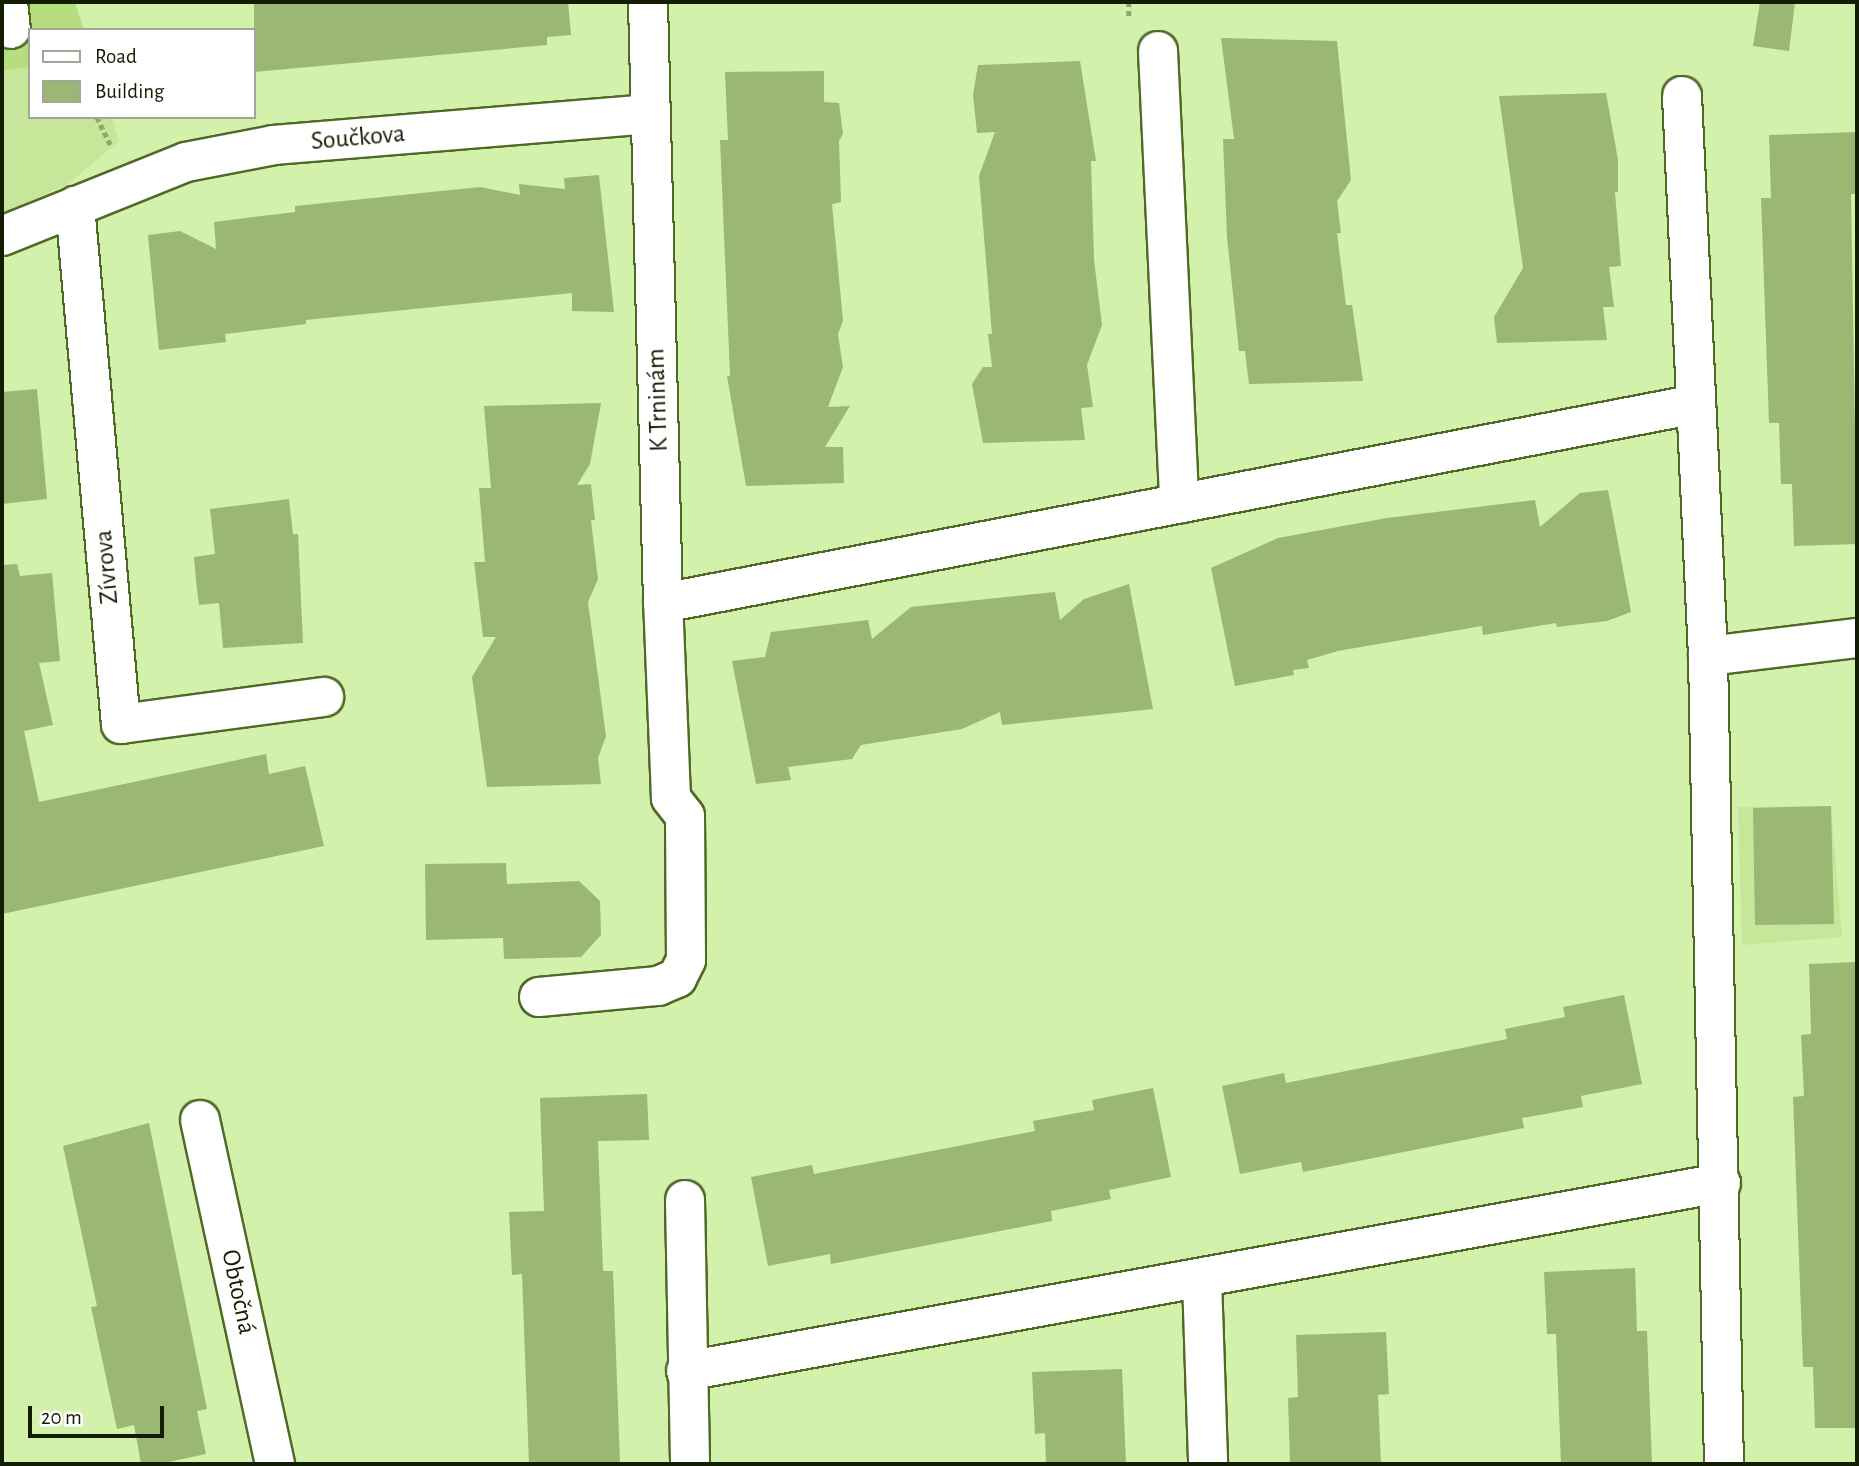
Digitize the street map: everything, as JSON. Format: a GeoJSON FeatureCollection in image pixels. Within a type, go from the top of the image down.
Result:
{"type":"FeatureCollection","features":[{"type":"Feature","properties":{"kind":"street","name":"K Trninám"},"geometry":{"type":"LineString","coordinates":[[539,997],[658,986],[677,978],[687,960],[685,816],[671,798],[663,603],[648,2]]}},
{"type":"Feature","properties":{"kind":"street"},"geometry":{"type":"LineString","coordinates":[[1158,51],[1179,504]]}},
{"type":"Feature","properties":{"kind":"street"},"geometry":{"type":"LineString","coordinates":[[1682,96],[1708,656],[1721,1183],[1724,1464]]}},
{"type":"Feature","properties":{"kind":"street","name":"Součkova"},"geometry":{"type":"LineString","coordinates":[[2,236],[186,162],[274,145],[650,114]]}},
{"type":"Feature","properties":{"kind":"street","name":"Zívrova"},"geometry":{"type":"LineString","coordinates":[[75,206],[121,724],[324,697]]}},
{"type":"Feature","properties":{"kind":"street"},"geometry":{"type":"LineString","coordinates":[[663,603],[1696,404]]}},
{"type":"Feature","properties":{"kind":"street"},"geometry":{"type":"LineString","coordinates":[[1708,656],[1857,638]]}},
{"type":"Feature","properties":{"kind":"street","name":"Obtočná"},"geometry":{"type":"LineString","coordinates":[[200,1120],[275,1464]]}},
{"type":"Feature","properties":{"kind":"street"},"geometry":{"type":"LineString","coordinates":[[686,1371],[1721,1183]]}},
{"type":"Feature","properties":{"kind":"street"},"geometry":{"type":"LineString","coordinates":[[685,1200],[686,1371],[690,1464]]}},
{"type":"Feature","properties":{"kind":"street"},"geometry":{"type":"LineString","coordinates":[[1202,1279],[1208,1464]]}},
{"type":"Feature","properties":{"kind":"shaded area"},"geometry":{"type":"Polygon","coordinates":[[[2,2],[28,28],[28,119],[113,119],[119,141],[68,184],[2,213],[2,2]]]}},
{"type":"Feature","properties":{"kind":"shaded area"},"geometry":{"type":"Polygon","coordinates":[[[21,2],[75,2],[83,28],[28,28],[28,67],[2,70],[2,30],[21,2]]]}},
{"type":"Feature","properties":{"kind":"shaded area"},"geometry":{"type":"Polygon","coordinates":[[[1831,806],[1842,937],[1742,945],[1738,807],[1831,806]]]}},
{"type":"Feature","properties":{"kind":"building"},"geometry":{"type":"Polygon","coordinates":[[[254,2],[568,2],[571,35],[547,37],[547,45],[256,72],[254,2]]]}},
{"type":"Feature","properties":{"kind":"building"},"geometry":{"type":"Polygon","coordinates":[[[1760,2],[1795,2],[1789,51],[1753,46],[1760,2]]]}},
{"type":"Feature","properties":{"kind":"building"},"geometry":{"type":"Polygon","coordinates":[[[1221,38],[1337,41],[1351,180],[1337,201],[1341,233],[1337,233],[1346,305],[1352,305],[1363,381],[1249,384],[1245,351],[1239,351],[1227,237],[1223,139],[1234,139],[1221,38]]]}},
{"type":"Feature","properties":{"kind":"building"},"geometry":{"type":"Polygon","coordinates":[[[1080,61],[1096,161],[1091,161],[1094,260],[1102,325],[1087,365],[1093,407],[1081,408],[1085,440],[983,443],[972,384],[983,367],[992,367],[988,334],[992,334],[979,176],[995,132],[977,133],[973,95],[978,65],[1080,61]]]}},
{"type":"Feature","properties":{"kind":"building"},"geometry":{"type":"Polygon","coordinates":[[[824,71],[824,102],[839,103],[843,134],[839,141],[841,202],[832,204],[843,321],[838,334],[843,367],[828,407],[850,406],[825,447],[843,447],[844,483],[746,486],[727,376],[730,376],[720,140],[728,140],[725,72],[824,71]]]}},
{"type":"Feature","properties":{"kind":"building"},"geometry":{"type":"Polygon","coordinates":[[[1606,93],[1618,160],[1618,192],[1615,192],[1621,266],[1609,267],[1614,307],[1603,307],[1607,340],[1497,343],[1494,317],[1523,268],[1499,96],[1606,93]]]}},
{"type":"Feature","properties":{"kind":"building"},"geometry":{"type":"Polygon","coordinates":[[[1857,132],[1857,194],[1851,194],[1857,544],[1794,546],[1792,484],[1781,484],[1779,423],[1769,423],[1761,198],[1771,198],[1769,135],[1857,132]]]}},
{"type":"Feature","properties":{"kind":"building"},"geometry":{"type":"Polygon","coordinates":[[[599,175],[614,312],[572,311],[572,293],[306,320],[306,324],[225,334],[226,342],[159,350],[148,235],[180,231],[216,249],[214,222],[295,212],[295,206],[480,187],[520,195],[519,184],[565,189],[564,178],[599,175]]]}},
{"type":"Feature","properties":{"kind":"building"},"geometry":{"type":"Polygon","coordinates":[[[37,389],[47,499],[2,504],[2,392],[37,389]]]}},
{"type":"Feature","properties":{"kind":"building"},"geometry":{"type":"Polygon","coordinates":[[[601,403],[590,464],[577,485],[591,484],[595,520],[591,520],[598,579],[588,602],[606,736],[598,758],[601,784],[487,787],[472,677],[496,637],[483,637],[474,562],[485,562],[479,488],[491,488],[484,406],[601,403]]]}},
{"type":"Feature","properties":{"kind":"building"},"geometry":{"type":"Polygon","coordinates":[[[1608,490],[1631,612],[1607,621],[1557,627],[1556,623],[1483,635],[1482,626],[1338,651],[1307,660],[1309,668],[1293,670],[1294,675],[1235,686],[1211,568],[1278,538],[1387,518],[1535,500],[1540,527],[1580,493],[1608,490]]]}},
{"type":"Feature","properties":{"kind":"building"},"geometry":{"type":"Polygon","coordinates":[[[289,499],[293,534],[298,534],[303,643],[223,648],[219,603],[199,605],[196,581],[194,557],[215,554],[210,509],[289,499]]]}},
{"type":"Feature","properties":{"kind":"building"},"geometry":{"type":"Polygon","coordinates":[[[17,564],[20,576],[52,573],[60,661],[39,663],[53,725],[24,731],[39,802],[266,754],[269,774],[305,766],[324,846],[2,914],[2,565],[17,564]]]}},
{"type":"Feature","properties":{"kind":"building"},"geometry":{"type":"Polygon","coordinates":[[[1129,584],[1153,709],[1002,725],[1000,712],[962,729],[861,745],[852,759],[788,767],[791,780],[756,784],[732,661],[765,657],[771,632],[868,620],[872,639],[911,607],[1055,592],[1060,620],[1084,599],[1129,584]]]}},
{"type":"Feature","properties":{"kind":"building"},"geometry":{"type":"Polygon","coordinates":[[[1831,806],[1834,924],[1755,925],[1753,808],[1831,806]]]}},
{"type":"Feature","properties":{"kind":"building"},"geometry":{"type":"Polygon","coordinates":[[[506,863],[507,884],[579,881],[600,901],[601,935],[581,957],[504,959],[503,938],[426,940],[425,864],[506,863]]]}},
{"type":"Feature","properties":{"kind":"building"},"geometry":{"type":"Polygon","coordinates":[[[1857,962],[1857,1428],[1815,1428],[1813,1367],[1803,1367],[1793,1097],[1804,1096],[1801,1035],[1811,1034],[1809,964],[1857,962]]]}},
{"type":"Feature","properties":{"kind":"building"},"geometry":{"type":"Polygon","coordinates":[[[1624,995],[1642,1084],[1581,1096],[1583,1107],[1522,1118],[1524,1128],[1303,1172],[1301,1162],[1240,1174],[1222,1086],[1284,1073],[1286,1083],[1507,1039],[1505,1029],[1565,1017],[1563,1007],[1624,995]]]}},
{"type":"Feature","properties":{"kind":"building"},"geometry":{"type":"Polygon","coordinates":[[[1153,1088],[1171,1177],[1109,1190],[1111,1199],[1051,1211],[1052,1221],[831,1264],[830,1254],[768,1266],[751,1177],[812,1165],[814,1174],[1035,1131],[1033,1121],[1094,1110],[1092,1100],[1153,1088]]]}},
{"type":"Feature","properties":{"kind":"building"},"geometry":{"type":"Polygon","coordinates":[[[647,1094],[649,1140],[598,1141],[603,1271],[613,1271],[620,1464],[529,1464],[522,1274],[512,1275],[509,1212],[544,1211],[540,1098],[647,1094]]]}},
{"type":"Feature","properties":{"kind":"building"},"geometry":{"type":"Polygon","coordinates":[[[149,1123],[207,1409],[197,1411],[206,1454],[159,1464],[141,1464],[134,1425],[117,1429],[91,1307],[97,1306],[63,1146],[149,1123]]]}},
{"type":"Feature","properties":{"kind":"building"},"geometry":{"type":"Polygon","coordinates":[[[1635,1268],[1637,1331],[1647,1331],[1652,1464],[1561,1464],[1556,1334],[1547,1334],[1544,1272],[1635,1268]]]}},
{"type":"Feature","properties":{"kind":"building"},"geometry":{"type":"Polygon","coordinates":[[[1386,1332],[1389,1394],[1378,1395],[1381,1464],[1290,1464],[1288,1398],[1298,1397],[1296,1335],[1386,1332]]]}},
{"type":"Feature","properties":{"kind":"building"},"geometry":{"type":"Polygon","coordinates":[[[1122,1369],[1126,1464],[1046,1464],[1045,1433],[1035,1434],[1032,1372],[1122,1369]]]}}]}
